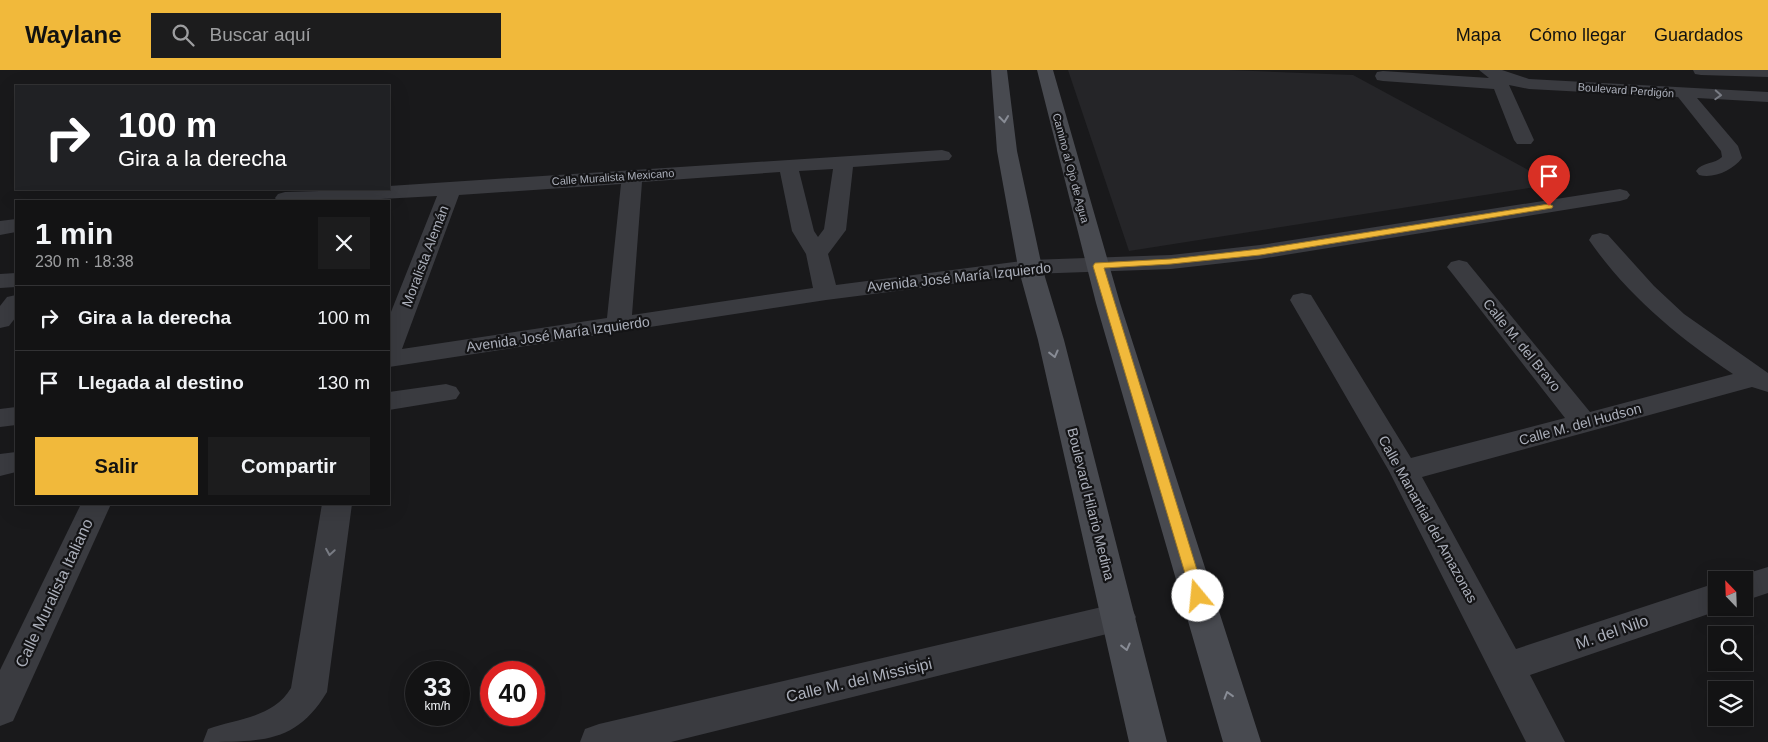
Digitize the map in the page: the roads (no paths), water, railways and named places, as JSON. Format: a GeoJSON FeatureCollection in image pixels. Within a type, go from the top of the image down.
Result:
{"type":"FeatureCollection","features":[{"type":"Feature","properties":{"kind":"street"},"geometry":{"type":"LineString","coordinates":[[999,70],[1007,151],[1030,267]]}},
{"type":"Feature","properties":{"kind":"street","name":"Camino al Ojo de Agua"},"geometry":{"type":"LineString","coordinates":[[1045,70],[1098,266]]}},
{"type":"Feature","properties":{"kind":"street"},"geometry":{"type":"LineString","coordinates":[[1701,70],[1768,72]]}},
{"type":"Feature","properties":{"kind":"street","name":"Boulevard Perdigón"},"geometry":{"type":"LineString","coordinates":[[1383,76],[1494,76],[1529,84],[1684,94],[1768,97]]}},
{"type":"Feature","properties":{"kind":"street"},"geometry":{"type":"LineString","coordinates":[[1494,76],[1524,140]]}},
{"type":"Feature","properties":{"kind":"street"},"geometry":{"type":"LineString","coordinates":[[1684,94],[1731,150],[1732,158],[1726,164],[1706,171]]}},
{"type":"Feature","properties":{"kind":"street","name":"Calle Muralista Mexicano"},"geometry":{"type":"LineString","coordinates":[[286,196],[450,190],[788,165],[942,156]]}},
{"type":"Feature","properties":{"kind":"street"},"geometry":{"type":"LineString","coordinates":[[817,254],[835,230],[844,162]]}},
{"type":"Feature","properties":{"kind":"street"},"geometry":{"type":"LineString","coordinates":[[788,165],[803,230],[817,254],[826,293]]}},
{"type":"Feature","properties":{"kind":"street"},"geometry":{"type":"LineString","coordinates":[[619,325],[632,176]]}},
{"type":"Feature","properties":{"kind":"street","name":"Moralista Alemán"},"geometry":{"type":"LineString","coordinates":[[390,347],[450,190]]}},
{"type":"Feature","properties":{"kind":"street","name":"Avenida José María Izquierdo"},"geometry":{"type":"LineString","coordinates":[[390,359],[826,293],[1030,267],[1171,262],[1260,252],[1620,195]]}},
{"type":"Feature","properties":{"kind":"street"},"geometry":{"type":"LineString","coordinates":[[0,228],[15,226]]}},
{"type":"Feature","properties":{"kind":"street"},"geometry":{"type":"LineString","coordinates":[[1600,240],[1649,294],[1674,318],[1705,344],[1762,381]]}},
{"type":"Feature","properties":{"kind":"street"},"geometry":{"type":"LineString","coordinates":[[1098,266],[1242,742]]}},
{"type":"Feature","properties":{"kind":"street","name":"Boulevard Hilario Medina"},"geometry":{"type":"LineString","coordinates":[[1030,267],[1051,340],[1148,742]]}},
{"type":"Feature","properties":{"kind":"street","name":"Calle M. del Bravo"},"geometry":{"type":"LineString","coordinates":[[1459,267],[1584,423]]}},
{"type":"Feature","properties":{"kind":"street"},"geometry":{"type":"LineString","coordinates":[[0,281],[15,280]]}},
{"type":"Feature","properties":{"kind":"street","name":"Calle Manantial del Amazonas"},"geometry":{"type":"LineString","coordinates":[[1302,300],[1404,471],[1546,742]]}},
{"type":"Feature","properties":{"kind":"street"},"geometry":{"type":"LineString","coordinates":[[0,321],[15,303]]}},
{"type":"Feature","properties":{"kind":"street","name":"Calle M. del Hudson"},"geometry":{"type":"LineString","coordinates":[[1404,471],[1584,423],[1762,381]]}},
{"type":"Feature","properties":{"kind":"street"},"geometry":{"type":"LineString","coordinates":[[390,401],[446,393]]}},
{"type":"Feature","properties":{"kind":"street"},"geometry":{"type":"LineString","coordinates":[[0,418],[15,416]]}},
{"type":"Feature","properties":{"kind":"street"},"geometry":{"type":"LineString","coordinates":[[0,465],[15,462]]}},
{"type":"Feature","properties":{"kind":"street","name":"Calle Muralista Italiano"},"geometry":{"type":"LineString","coordinates":[[0,709],[96,505]]}},
{"type":"Feature","properties":{"kind":"street"},"geometry":{"type":"LineString","coordinates":[[222,742],[258,732],[284,722],[298,710],[308,692],[337,505]]}},
{"type":"Feature","properties":{"kind":"street"},"geometry":{"type":"LineString","coordinates":[[1753,585],[1768,580]]}},
{"type":"Feature","properties":{"kind":"street","name":"M. del Nilo"},"geometry":{"type":"LineString","coordinates":[[1508,667],[1708,600]]}},
{"type":"Feature","properties":{"kind":"street","name":"Calle M. del Missisipi"},"geometry":{"type":"LineString","coordinates":[[599,742],[1119,618]]}}]}
